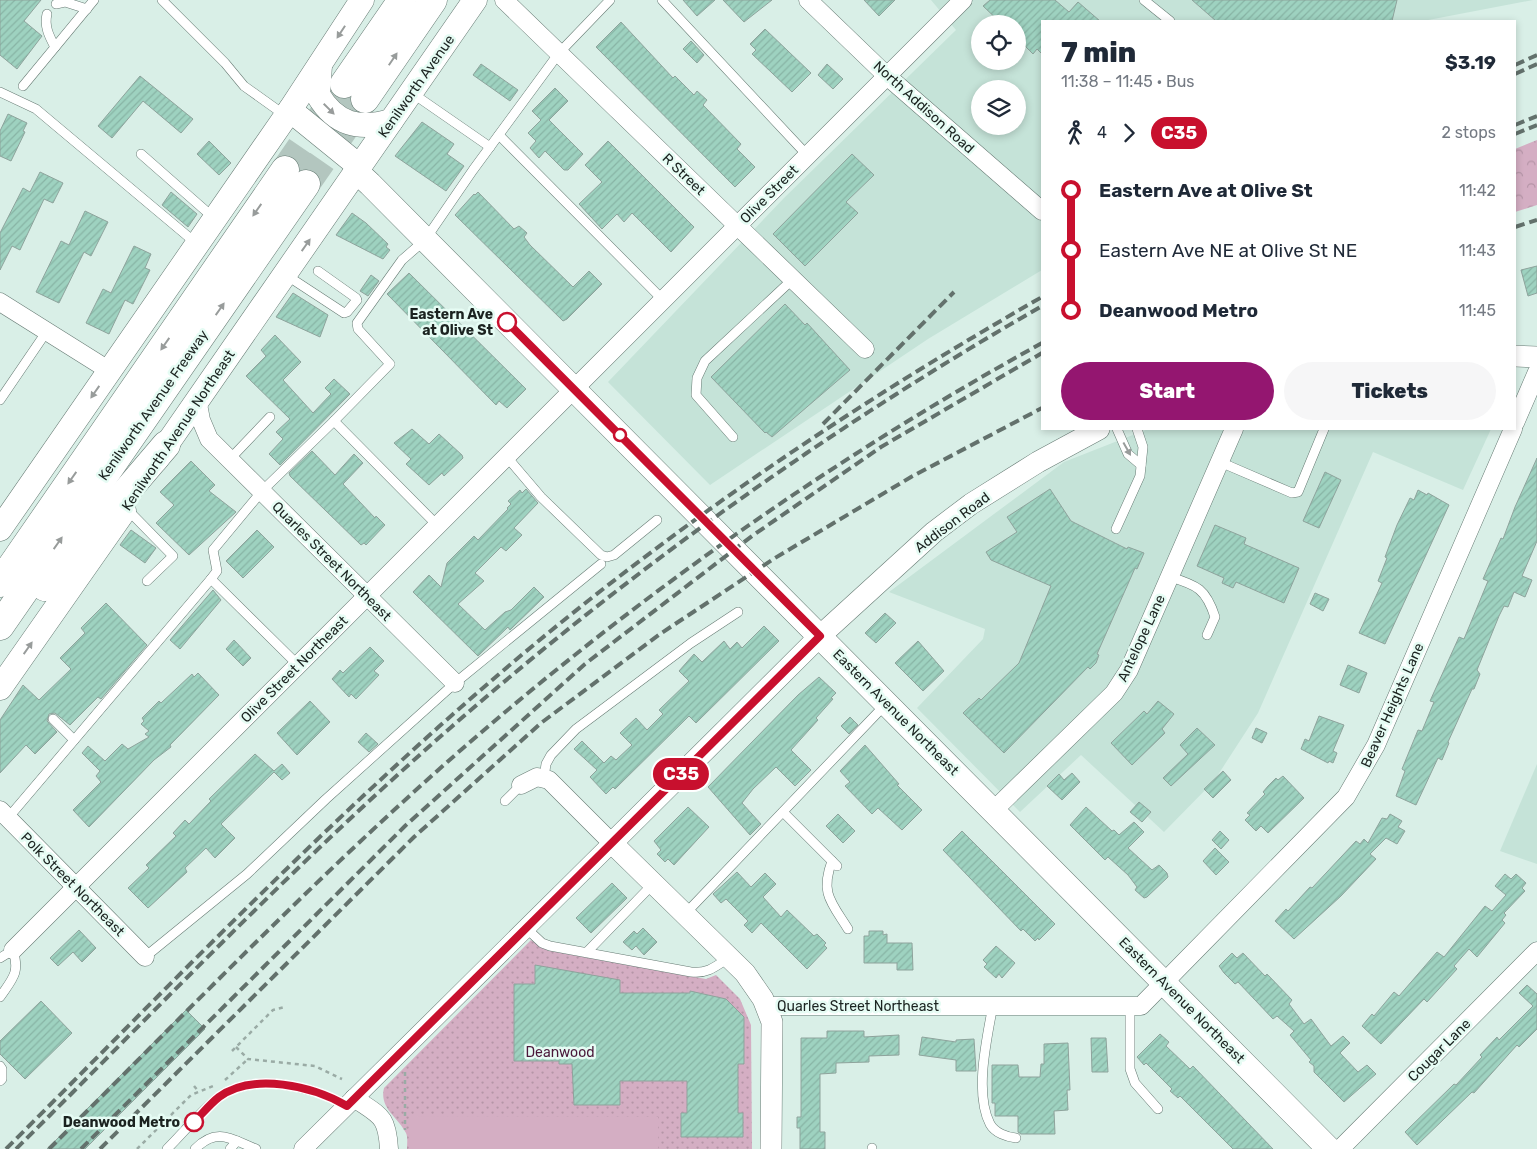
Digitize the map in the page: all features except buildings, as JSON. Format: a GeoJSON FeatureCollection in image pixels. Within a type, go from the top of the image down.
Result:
{"type":"FeatureCollection","features":[{"type":"Feature","properties":{"kind":"highway"},"geometry":{"type":"LineString","coordinates":[[402,0],[355,91],[433,0]]}},
{"type":"Feature","properties":{"kind":"highway","name":"Kenilworth Avenue Freeway"},"geometry":{"type":"LineString","coordinates":[[0,582],[295,177],[0,626]]}},
{"type":"Feature","properties":{"kind":"highway"},"geometry":{"type":"LineString","coordinates":[[0,636],[80,547],[169,441]]}},
{"type":"Feature","properties":{"kind":"main road"},"geometry":{"type":"LineString","coordinates":[[0,529],[286,116],[362,0]]}},
{"type":"Feature","properties":{"kind":"main road","name":"Kenilworth Avenue"},"geometry":{"type":"LineString","coordinates":[[356,171],[475,0]]}},
{"type":"Feature","properties":{"kind":"main road"},"geometry":{"type":"LineString","coordinates":[[320,64],[318,95],[333,114],[356,126],[370,126],[391,121]]}},
{"type":"Feature","properties":{"kind":"main road","name":"Eastern Avenue Northeast"},"geometry":{"type":"LineString","coordinates":[[286,116],[347,171],[356,171],[994,810],[1329,1149]]}},
{"type":"Feature","properties":{"kind":"main road","name":"Kenilworth Avenue Northeast"},"geometry":{"type":"LineString","coordinates":[[0,688],[126,508],[197,399],[356,171]]}},
{"type":"Feature","properties":{"kind":"street","name":"R Street"},"geometry":{"type":"LineString","coordinates":[[504,0],[864,349]]}},
{"type":"Feature","properties":{"kind":"street","name":"North Addison Road"},"geometry":{"type":"LineString","coordinates":[[808,0],[887,76],[1041,210]]}},
{"type":"Feature","properties":{"kind":"street","name":"Olive Street"},"geometry":{"type":"LineString","coordinates":[[574,388],[964,0]]}},
{"type":"Feature","properties":{"kind":"street"},"geometry":{"type":"LineString","coordinates":[[0,302],[110,370]]}},
{"type":"Feature","properties":{"kind":"street"},"geometry":{"type":"LineString","coordinates":[[1516,356],[1537,357]]}},
{"type":"Feature","properties":{"kind":"street","name":"Beaver Heights Lane"},"geometry":{"type":"LineString","coordinates":[[1516,420],[1537,372]]}},
{"type":"Feature","properties":{"kind":"street","name":"Olive Street Northeast"},"geometry":{"type":"LineString","coordinates":[[6,954],[77,887],[574,388]]}},
{"type":"Feature","properties":{"kind":"street","name":"Quarles Street Northeast"},"geometry":{"type":"LineString","coordinates":[[197,399],[201,420],[209,438],[454,683]]}},
{"type":"Feature","properties":{"kind":"street","name":"Addison Road"},"geometry":{"type":"LineString","coordinates":[[612,842],[820,636],[934,532],[971,504],[1038,462],[1097,430]]}},
{"type":"Feature","properties":{"kind":"street","name":"Antelope Lane"},"geometry":{"type":"LineString","coordinates":[[994,810],[1114,693],[1129,670],[1234,430]]}},
{"type":"Feature","properties":{"kind":"street","name":"Beaver Heights Lane"},"geometry":{"type":"LineString","coordinates":[[1166,983],[1346,797],[1358,779],[1376,746],[1512,430]]}},
{"type":"Feature","properties":{"kind":"street"},"geometry":{"type":"LineString","coordinates":[[169,441],[192,435],[209,438]]}},
{"type":"Feature","properties":{"kind":"street"},"geometry":{"type":"LineString","coordinates":[[521,785],[537,777],[544,778]]}},
{"type":"Feature","properties":{"kind":"street","name":"Quarles Street Northeast"},"geometry":{"type":"LineString","coordinates":[[544,778],[557,787],[752,982],[767,1006],[1141,1006],[1166,983]]}},
{"type":"Feature","properties":{"kind":"street","name":"Polk Street Northeast"},"geometry":{"type":"LineString","coordinates":[[4,814],[145,957]]}},
{"type":"Feature","properties":{"kind":"street"},"geometry":{"type":"LineString","coordinates":[[303,1149],[612,842]]}},
{"type":"Feature","properties":{"kind":"street","name":"Cougar Lane"},"geometry":{"type":"LineString","coordinates":[[1340,1149],[1537,951]]}},
{"type":"Feature","properties":{"kind":"street"},"geometry":{"type":"LineString","coordinates":[[767,1006],[772,1022],[771,1149]]}},
{"type":"Feature","properties":{"kind":"street"},"geometry":{"type":"LineString","coordinates":[[350,1102],[380,1116],[388,1128],[389,1149]]}},
{"type":"Feature","properties":{"kind":"lane"},"geometry":{"type":"LineString","coordinates":[[23,86],[94,0]]}},
{"type":"Feature","properties":{"kind":"lane"},"geometry":{"type":"LineString","coordinates":[[162,0],[225,63],[244,86],[286,116]]}},
{"type":"Feature","properties":{"kind":"lane"},"geometry":{"type":"LineString","coordinates":[[4,814],[74,740],[218,571],[213,550],[262,491],[334,422],[390,364],[358,329],[357,323],[402,260],[425,240],[559,53],[610,0]]}},
{"type":"Feature","properties":{"kind":"lane"},"geometry":{"type":"LineString","coordinates":[[662,0],[807,156]]}},
{"type":"Feature","properties":{"kind":"lane"},"geometry":{"type":"LineString","coordinates":[[1144,0],[1169,20]]}},
{"type":"Feature","properties":{"kind":"lane"},"geometry":{"type":"LineString","coordinates":[[56,4],[65,2],[87,9]]}},
{"type":"Feature","properties":{"kind":"lane"},"geometry":{"type":"LineString","coordinates":[[47,14],[48,34],[55,46]]}},
{"type":"Feature","properties":{"kind":"lane"},"geometry":{"type":"LineString","coordinates":[[0,92],[36,109],[198,244]]}},
{"type":"Feature","properties":{"kind":"lane"},"geometry":{"type":"LineString","coordinates":[[411,93],[490,147]]}},
{"type":"Feature","properties":{"kind":"lane"},"geometry":{"type":"LineString","coordinates":[[499,135],[663,300]]}},
{"type":"Feature","properties":{"kind":"lane"},"geometry":{"type":"LineString","coordinates":[[141,154],[215,219]]}},
{"type":"Feature","properties":{"kind":"lane"},"geometry":{"type":"LineString","coordinates":[[285,274],[344,313],[348,312],[357,300],[356,298],[318,271]]}},
{"type":"Feature","properties":{"kind":"lane"},"geometry":{"type":"LineString","coordinates":[[733,437],[696,395],[697,378],[705,361],[793,279]]}},
{"type":"Feature","properties":{"kind":"lane"},"geometry":{"type":"LineString","coordinates":[[0,400],[47,331]]}},
{"type":"Feature","properties":{"kind":"lane"},"geometry":{"type":"LineString","coordinates":[[230,459],[270,417]]}},
{"type":"Feature","properties":{"kind":"lane"},"geometry":{"type":"LineString","coordinates":[[334,422],[437,525]]}},
{"type":"Feature","properties":{"kind":"lane"},"geometry":{"type":"LineString","coordinates":[[1117,430],[1128,454],[1141,465]]}},
{"type":"Feature","properties":{"kind":"lane"},"geometry":{"type":"LineString","coordinates":[[1116,529],[1140,476],[1143,446],[1137,430]]}},
{"type":"Feature","properties":{"kind":"lane"},"geometry":{"type":"LineString","coordinates":[[1220,462],[1292,493],[1298,492],[1324,430]]}},
{"type":"Feature","properties":{"kind":"lane"},"geometry":{"type":"LineString","coordinates":[[506,456],[541,496],[601,555],[607,557],[614,554],[657,520]]}},
{"type":"Feature","properties":{"kind":"lane"},"geometry":{"type":"LineString","coordinates":[[126,508],[172,556],[147,581]]}},
{"type":"Feature","properties":{"kind":"lane"},"geometry":{"type":"LineString","coordinates":[[145,957],[247,874],[326,798],[454,683],[601,564]]}},
{"type":"Feature","properties":{"kind":"lane"},"geometry":{"type":"LineString","coordinates":[[1170,577],[1190,583],[1208,598],[1215,617],[1207,635]]}},
{"type":"Feature","properties":{"kind":"lane"},"geometry":{"type":"LineString","coordinates":[[211,579],[298,665]]}},
{"type":"Feature","properties":{"kind":"lane"},"geometry":{"type":"LineString","coordinates":[[544,778],[546,764],[551,755],[576,729],[691,643],[738,612]]}},
{"type":"Feature","properties":{"kind":"lane"},"geometry":{"type":"LineString","coordinates":[[685,914],[887,703]]}},
{"type":"Feature","properties":{"kind":"lane"},"geometry":{"type":"LineString","coordinates":[[53,719],[74,740]]}},
{"type":"Feature","properties":{"kind":"lane"},"geometry":{"type":"LineString","coordinates":[[505,801],[521,785]]}},
{"type":"Feature","properties":{"kind":"lane"},"geometry":{"type":"LineString","coordinates":[[784,812],[834,863],[825,878],[828,896],[848,929]]}},
{"type":"Feature","properties":{"kind":"lane"},"geometry":{"type":"LineString","coordinates":[[587,952],[653,884]]}},
{"type":"Feature","properties":{"kind":"lane"},"geometry":{"type":"LineString","coordinates":[[526,928],[542,942],[550,946],[702,974],[712,970],[728,958]]}},
{"type":"Feature","properties":{"kind":"lane"},"geometry":{"type":"LineString","coordinates":[[0,997],[11,981],[18,965],[6,954]]}},
{"type":"Feature","properties":{"kind":"lane"},"geometry":{"type":"LineString","coordinates":[[993,1005],[982,1075],[984,1099],[991,1124],[1004,1136],[1016,1138]]}},
{"type":"Feature","properties":{"kind":"lane"},"geometry":{"type":"LineString","coordinates":[[1130,1006],[1130,1069],[1135,1083],[1158,1109]]}},
{"type":"Feature","properties":{"kind":"lane"},"geometry":{"type":"LineString","coordinates":[[0,1066],[2,1069],[2,1079],[0,1081]]}},
{"type":"Feature","properties":{"kind":"lane"},"geometry":{"type":"LineString","coordinates":[[167,1149],[220,1097],[246,1085],[274,1085],[313,1090],[350,1102]]}},
{"type":"Feature","properties":{"kind":"lane"},"geometry":{"type":"LineString","coordinates":[[195,1149],[205,1139],[216,1135],[256,1149]]}},
{"type":"Feature","properties":{"kind":"lane"},"geometry":{"type":"LineString","coordinates":[[230,1149],[237,1142]]}},
{"type":"Feature","properties":{"kind":"path"},"geometry":{"type":"LineString","coordinates":[[232,1051],[273,1010],[285,1007]]}},
{"type":"Feature","properties":{"kind":"path"},"geometry":{"type":"LineString","coordinates":[[236,1047],[248,1060]]}},
{"type":"Feature","properties":{"kind":"path"},"geometry":{"type":"LineString","coordinates":[[222,1082],[248,1060],[291,1062],[315,1066],[342,1079]]}},
{"type":"Feature","properties":{"kind":"path"},"geometry":{"type":"LineString","coordinates":[[405,1072],[405,1130]]}},
{"type":"Feature","properties":{"kind":"path"},"geometry":{"type":"LineString","coordinates":[[194,1086],[199,1092]]}},
{"type":"Feature","properties":{"kind":"path"},"geometry":{"type":"LineString","coordinates":[[137,1149],[191,1096],[215,1086]]}},
{"type":"Feature","properties":{"kind":"shaded area"},"geometry":{"type":"Polygon","coordinates":[[[931,0],[1533,0],[1428,20],[1041,20],[1041,271],[928,339],[710,485],[608,382],[784,198],[956,30],[931,0]]]}},
{"type":"Feature","properties":{"kind":"shaded area"},"geometry":{"type":"Polygon","coordinates":[[[1145,430],[1491,430],[1463,490],[1373,452],[1258,713],[1214,781],[1164,832],[1081,755],[1020,812],[917,708],[983,639],[985,629],[889,592],[1064,462],[1145,430]]]}},
{"type":"Feature","properties":{"kind":"shaded area"},"geometry":{"type":"Polygon","coordinates":[[[1537,764],[1537,864],[1500,851],[1537,764]]]}},
{"type":"Feature","properties":{"kind":"green space"},"geometry":{"type":"Polygon","coordinates":[[[1537,140],[1537,205],[1516,212],[1516,149],[1537,140]]]}},
{"type":"Feature","properties":{"kind":"green space","name":"Deanwood"},"geometry":{"type":"Polygon","coordinates":[[[531,940],[541,947],[552,951],[706,979],[716,975],[740,999],[751,1025],[752,1149],[407,1149],[407,1135],[384,1101],[384,1088],[531,940]]]}},
{"type":"Feature","properties":{"kind":"green space"},"geometry":{"type":"Polygon","coordinates":[[[411,1116],[658,1117],[658,1149],[411,1149],[411,1116]]]}},
{"type":"Feature","properties":{"kind":"tunnel"},"geometry":{"type":"LineString","coordinates":[[285,170],[344,84]]}},
{"type":"Feature","properties":{"kind":"tunnel"},"geometry":{"type":"LineString","coordinates":[[306,184],[365,99]]}},
{"type":"Feature","properties":{"kind":"railway"},"geometry":{"type":"LineString","coordinates":[[1516,65],[1537,55]]}},
{"type":"Feature","properties":{"kind":"railway"},"geometry":{"type":"LineString","coordinates":[[1516,74],[1537,64]]}},
{"type":"Feature","properties":{"kind":"railway"},"geometry":{"type":"LineString","coordinates":[[1516,125],[1537,116]]}},
{"type":"Feature","properties":{"kind":"railway"},"geometry":{"type":"LineString","coordinates":[[1516,134],[1537,125]]}},
{"type":"Feature","properties":{"kind":"railway"},"geometry":{"type":"LineString","coordinates":[[1516,227],[1537,220]]}},
{"type":"Feature","properties":{"kind":"railway"},"geometry":{"type":"LineString","coordinates":[[823,424],[954,292]]}},
{"type":"Feature","properties":{"kind":"railway"},"geometry":{"type":"LineString","coordinates":[[6,1149],[187,967],[371,789],[498,675],[562,622],[627,571],[761,473],[900,382],[1041,298]]}},
{"type":"Feature","properties":{"kind":"railway"},"geometry":{"type":"LineString","coordinates":[[16,1149],[283,882],[393,779],[518,670],[589,612],[735,503],[886,401],[963,352],[1041,307]]}},
{"type":"Feature","properties":{"kind":"railway"},"geometry":{"type":"LineString","coordinates":[[49,1149],[304,895],[408,797],[530,692],[669,582],[814,481],[889,433],[1041,344]]}},
{"type":"Feature","properties":{"kind":"railway"},"geometry":{"type":"LineString","coordinates":[[81,1149],[405,826],[585,664],[752,536],[881,447],[1041,354]]}},
{"type":"Feature","properties":{"kind":"railway"},"geometry":{"type":"LineString","coordinates":[[100,1149],[414,837],[541,723],[660,634],[775,558],[911,477],[1041,409]]}},
{"type":"Feature","properties":{"kind":"bus line","name":"C35"},"geometry":{"type":"LineString","coordinates":[[194,1122],[220,1097],[246,1085],[295,1086],[328,1095],[347,1106],[820,636],[507,322]]}},
{"type":"Feature","properties":{"kind":"place","name":"Eastern Ave at Olive St"},"geometry":{"type":"Point","coordinates":[507,322]}},
{"type":"Feature","properties":{"kind":"place","name":"Deanwood Metro"},"geometry":{"type":"Point","coordinates":[194,1122]}}]}
